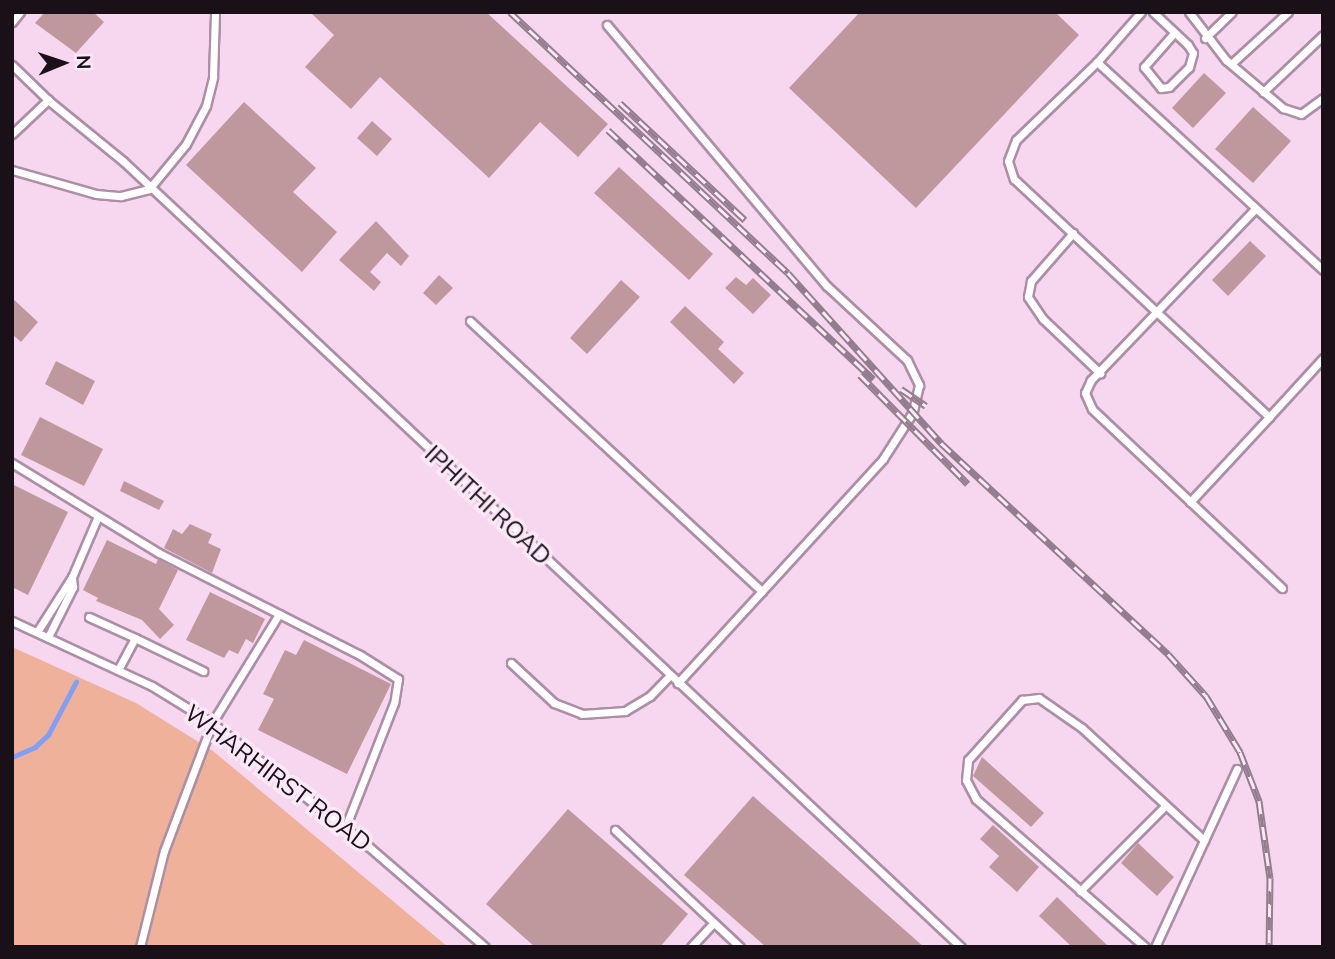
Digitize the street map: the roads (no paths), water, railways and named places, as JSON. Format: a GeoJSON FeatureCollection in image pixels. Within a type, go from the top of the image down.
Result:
{"type":"FeatureCollection","features":[{"type":"Feature","properties":{"kind":"lane"},"geometry":{"type":"LineString","coordinates":[[12,22],[20,12]]}},
{"type":"Feature","properties":{"kind":"lane"},"geometry":{"type":"LineString","coordinates":[[12,170],[96,194],[121,196],[149,189],[186,144],[206,106],[213,77],[215,12]]}},
{"type":"Feature","properties":{"kind":"lane"},"geometry":{"type":"LineString","coordinates":[[1141,12],[1097,62],[1016,140],[1009,154],[1014,179],[1269,417]]}},
{"type":"Feature","properties":{"kind":"lane"},"geometry":{"type":"LineString","coordinates":[[1153,12],[1192,50],[1192,62],[1169,87],[1161,88],[1144,67],[1174,33]]}},
{"type":"Feature","properties":{"kind":"lane"},"geometry":{"type":"LineString","coordinates":[[1189,12],[1205,38],[1231,64],[1263,92],[1293,113],[1308,111],[1323,98]]}},
{"type":"Feature","properties":{"kind":"lane"},"geometry":{"type":"LineString","coordinates":[[1205,38],[1232,12]]}},
{"type":"Feature","properties":{"kind":"lane"},"geometry":{"type":"LineString","coordinates":[[1231,64],[1288,12]]}},
{"type":"Feature","properties":{"kind":"lane"},"geometry":{"type":"LineString","coordinates":[[607,25],[746,195],[827,286],[907,360],[916,374],[919,396],[913,412],[883,459],[678,683]]}},
{"type":"Feature","properties":{"kind":"lane"},"geometry":{"type":"LineString","coordinates":[[1263,92],[1323,35]]}},
{"type":"Feature","properties":{"kind":"lane"},"geometry":{"type":"LineString","coordinates":[[1097,62],[1323,270]]}},
{"type":"Feature","properties":{"kind":"lane","name":"IPHITHI ROAD"},"geometry":{"type":"LineString","coordinates":[[12,65],[149,189],[961,947]]}},
{"type":"Feature","properties":{"kind":"lane"},"geometry":{"type":"LineString","coordinates":[[12,134],[48,100]]}},
{"type":"Feature","properties":{"kind":"lane"},"geometry":{"type":"LineString","coordinates":[[1254,209],[1088,385],[1086,402],[1282,588]]}},
{"type":"Feature","properties":{"kind":"lane"},"geometry":{"type":"LineString","coordinates":[[1073,233],[1031,281],[1028,297],[1043,319],[1100,373]]}},
{"type":"Feature","properties":{"kind":"lane"},"geometry":{"type":"LineString","coordinates":[[470,321],[762,591]]}},
{"type":"Feature","properties":{"kind":"lane"},"geometry":{"type":"LineString","coordinates":[[1190,502],[1323,358]]}},
{"type":"Feature","properties":{"kind":"lane"},"geometry":{"type":"LineString","coordinates":[[12,463],[99,516],[398,679],[394,704],[345,828]]}},
{"type":"Feature","properties":{"kind":"lane"},"geometry":{"type":"LineString","coordinates":[[37,632],[72,577],[99,516]]}},
{"type":"Feature","properties":{"kind":"lane"},"geometry":{"type":"LineString","coordinates":[[48,637],[73,587],[72,577]]}},
{"type":"Feature","properties":{"kind":"lane"},"geometry":{"type":"LineString","coordinates":[[140,947],[164,851],[212,723],[279,614]]}},
{"type":"Feature","properties":{"kind":"lane"},"geometry":{"type":"LineString","coordinates":[[89,617],[203,671]]}},
{"type":"Feature","properties":{"kind":"lane","name":"WHARHIRST ROAD"},"geometry":{"type":"LineString","coordinates":[[12,621],[117,670],[212,723],[345,828],[485,947]]}},
{"type":"Feature","properties":{"kind":"lane"},"geometry":{"type":"LineString","coordinates":[[117,670],[135,638]]}},
{"type":"Feature","properties":{"kind":"lane"},"geometry":{"type":"LineString","coordinates":[[511,663],[561,708],[590,715],[611,714],[638,705],[670,675]]}},
{"type":"Feature","properties":{"kind":"lane"},"geometry":{"type":"LineString","coordinates":[[1145,947],[976,799],[965,780],[973,752],[1022,700],[1039,698],[1053,706],[1205,840]]}},
{"type":"Feature","properties":{"kind":"lane"},"geometry":{"type":"LineString","coordinates":[[1154,947],[1237,769]]}},
{"type":"Feature","properties":{"kind":"lane"},"geometry":{"type":"LineString","coordinates":[[1080,891],[1165,806]]}},
{"type":"Feature","properties":{"kind":"lane"},"geometry":{"type":"LineString","coordinates":[[615,830],[740,947]]}},
{"type":"Feature","properties":{"kind":"lane"},"geometry":{"type":"LineString","coordinates":[[691,947],[713,923]]}},
{"type":"Feature","properties":{"kind":"waterway"},"geometry":{"type":"LineString","coordinates":[[12,757],[35,747],[48,735],[76,682]]}},
{"type":"Feature","properties":{"kind":"railway"},"geometry":{"type":"LineString","coordinates":[[510,12],[788,273],[941,443],[1168,654],[1206,696],[1240,752],[1259,801],[1270,878],[1269,947]]}},
{"type":"Feature","properties":{"kind":"railway"},"geometry":{"type":"LineString","coordinates":[[620,103],[745,220]]}},
{"type":"Feature","properties":{"kind":"railway"},"geometry":{"type":"LineString","coordinates":[[608,130],[873,379]]}},
{"type":"Feature","properties":{"kind":"railway"},"geometry":{"type":"LineString","coordinates":[[860,375],[968,484]]}},
{"type":"Feature","properties":{"kind":"railway"},"geometry":{"type":"LineString","coordinates":[[901,389],[926,406]]}}]}
